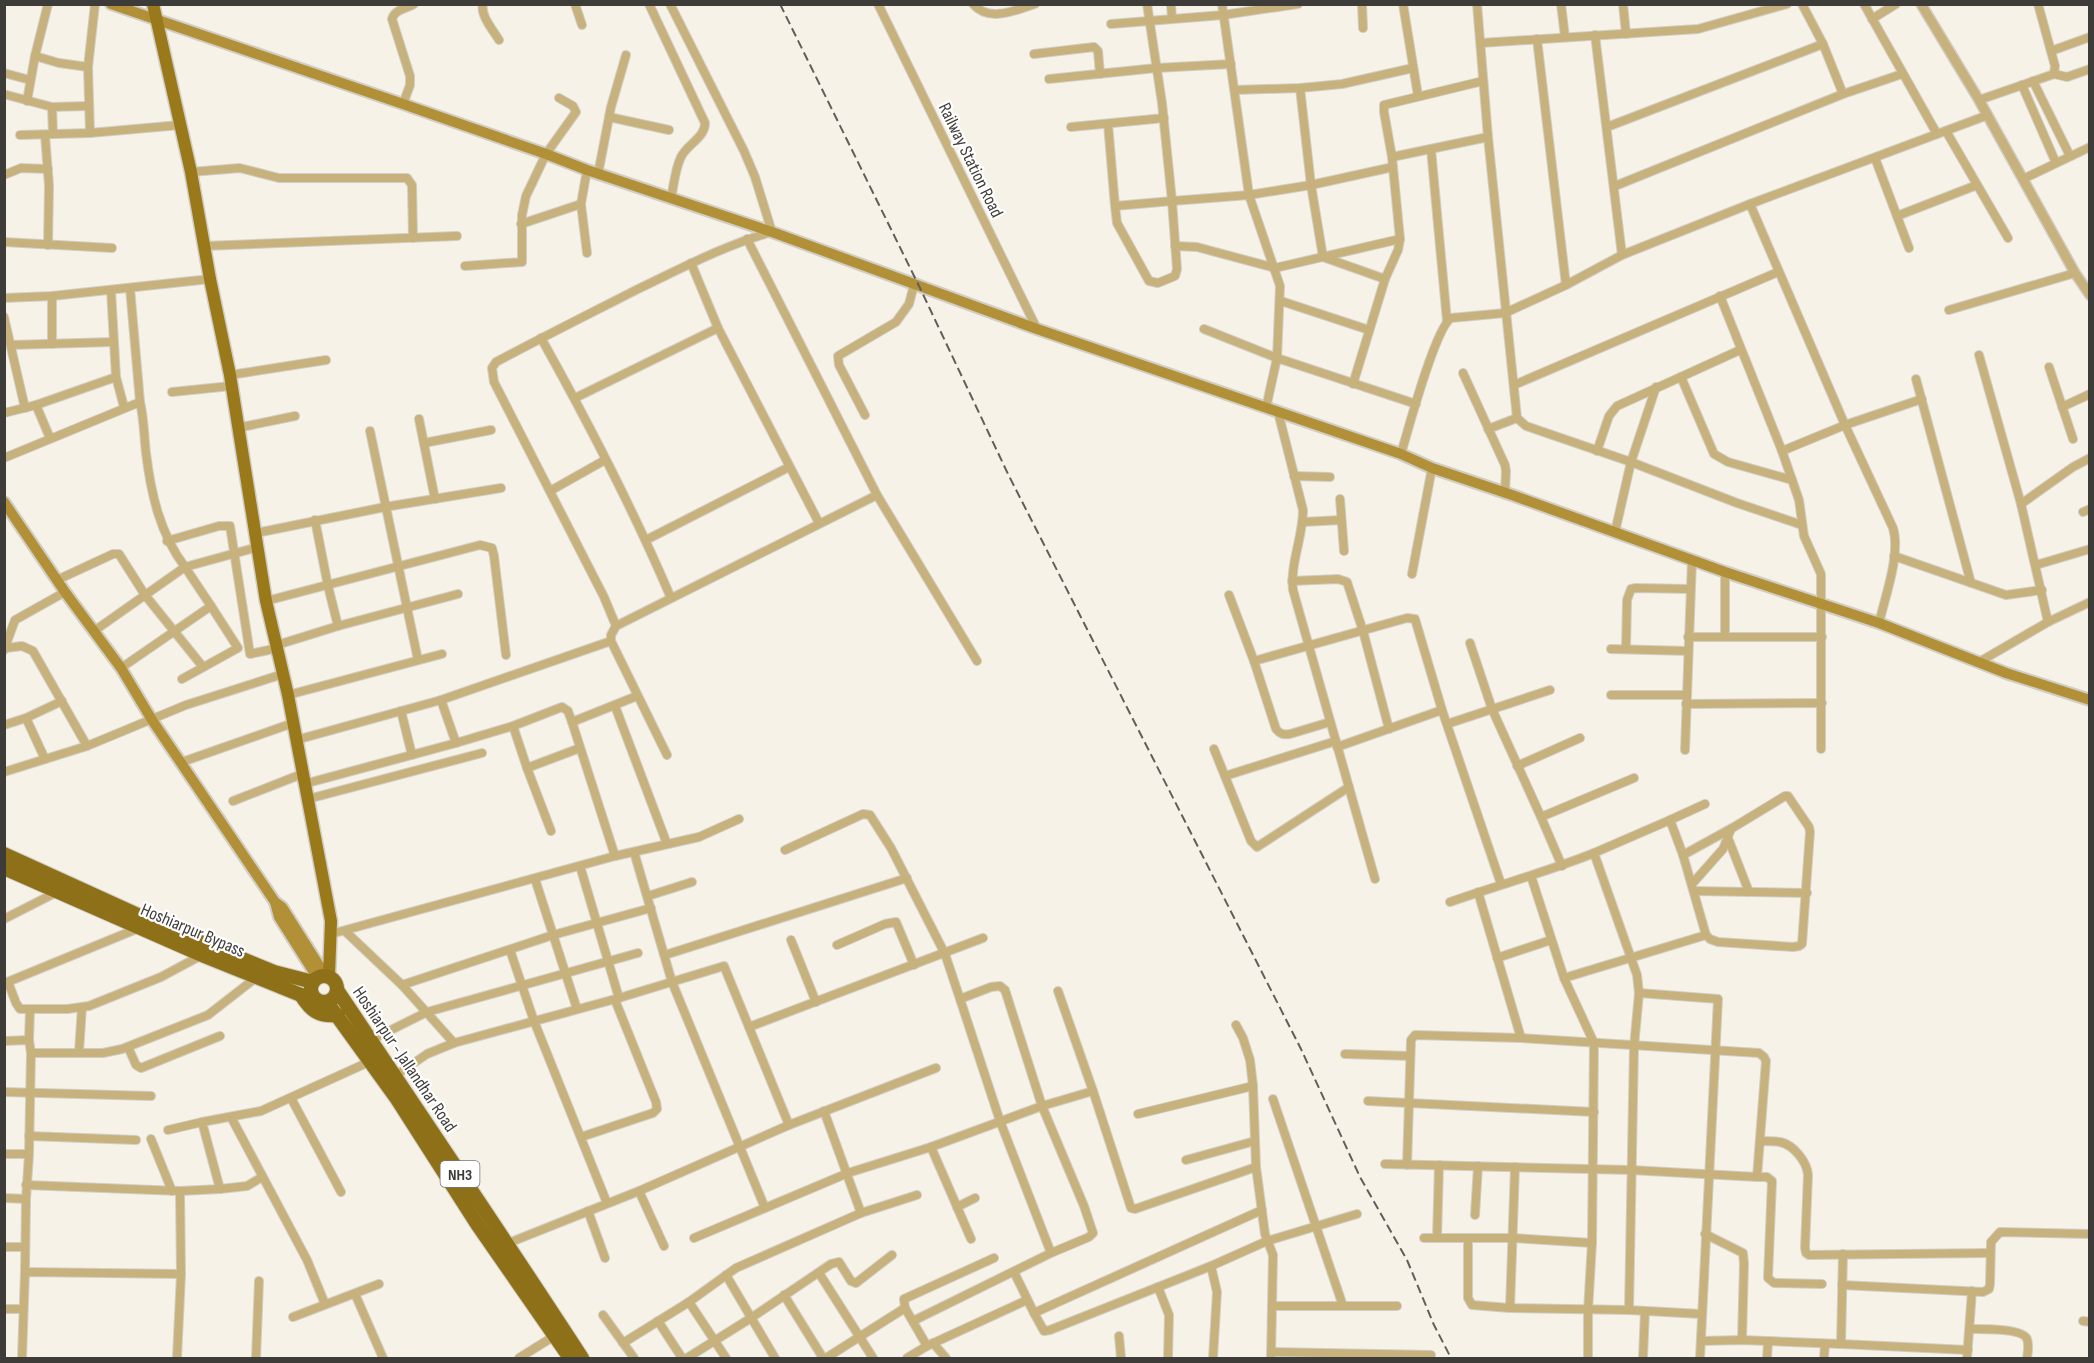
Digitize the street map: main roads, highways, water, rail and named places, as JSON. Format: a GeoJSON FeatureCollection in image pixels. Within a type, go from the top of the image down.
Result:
{"type":"FeatureCollection","features":[{"type":"Feature","properties":{"kind":"highway"},"geometry":{"type":"LineString","coordinates":[[4,854],[169,934],[274,972],[326,980]]}},
{"type":"Feature","properties":{"kind":"highway","name":"Hoshiarpur Bypass"},"geometry":{"type":"LineString","coordinates":[[4,868],[140,928],[169,934],[202,955],[301,995],[321,1000]]}},
{"type":"Feature","properties":{"kind":"highway"},"geometry":{"type":"LineString","coordinates":[[326,980],[334,998],[321,1000],[311,992],[326,980]]}},
{"type":"Feature","properties":{"kind":"highway","name":"Hoshiarpur - Jallandhar Road"},"geometry":{"type":"LineString","coordinates":[[326,980],[371,1040],[506,1244],[559,1333],[582,1359]]}},
{"type":"Feature","properties":{"kind":"highway"},"geometry":{"type":"LineString","coordinates":[[301,995],[308,1006],[319,1014],[338,1015]]}},
{"type":"Feature","properties":{"kind":"highway","name":"NH3"},"geometry":{"type":"LineString","coordinates":[[321,1000],[338,1015],[371,1061],[477,1224],[559,1333],[570,1359]]}},
{"type":"Feature","properties":{"kind":"main road"},"geometry":{"type":"LineString","coordinates":[[111,4],[772,232],[1037,330],[1401,454],[1432,468],[1505,492],[1725,572],[1879,623],[2006,673],[2090,700]]}},
{"type":"Feature","properties":{"kind":"main road"},"geometry":{"type":"LineString","coordinates":[[153,4],[191,172],[231,380],[266,601],[288,695],[331,921],[337,933],[326,980]]}},
{"type":"Feature","properties":{"kind":"main road"},"geometry":{"type":"LineString","coordinates":[[4,502],[65,592],[121,668],[152,720],[275,902],[279,917],[326,980]]}},
{"type":"Feature","properties":{"kind":"railway"},"geometry":{"type":"LineString","coordinates":[[780,4],[920,288],[1008,474],[1301,1049],[1360,1177],[1407,1260],[1434,1325],[1451,1358]]}}]}
